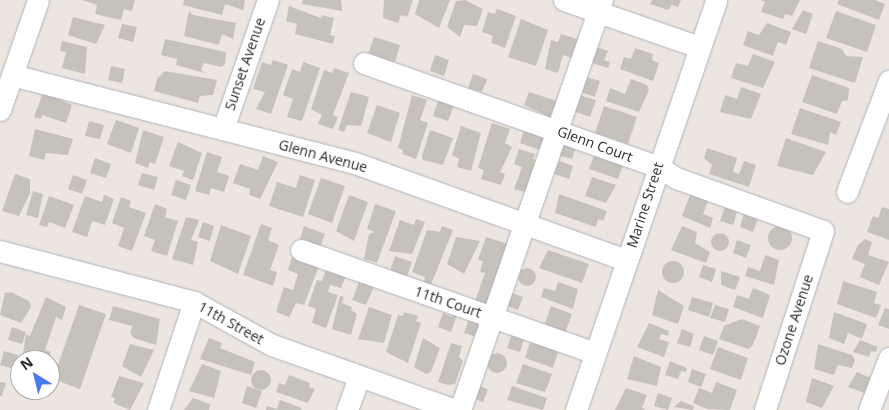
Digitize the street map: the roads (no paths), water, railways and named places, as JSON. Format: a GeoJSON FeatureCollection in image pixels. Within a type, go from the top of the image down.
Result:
{"type":"FeatureCollection","features":[{"type":"Feature","properties":{"kind":"street"},"geometry":{"type":"LineString","coordinates":[[0,110],[38,0]]}},
{"type":"Feature","properties":{"kind":"street","name":"Sunset Avenue"},"geometry":{"type":"LineString","coordinates":[[223,129],[268,0]]}},
{"type":"Feature","properties":{"kind":"street"},"geometry":{"type":"LineString","coordinates":[[564,0],[600,6],[699,47]]}},
{"type":"Feature","properties":{"kind":"street","name":"Marine Street"},"geometry":{"type":"LineString","coordinates":[[576,410],[657,166],[716,0]]}},
{"type":"Feature","properties":{"kind":"street"},"geometry":{"type":"LineString","coordinates":[[460,410],[600,6]]}},
{"type":"Feature","properties":{"kind":"street","name":"Glenn Court"},"geometry":{"type":"LineString","coordinates":[[364,63],[657,166],[676,178],[823,231]]}},
{"type":"Feature","properties":{"kind":"street","name":"Glenn Avenue"},"geometry":{"type":"LineString","coordinates":[[12,75],[355,163],[626,260]]}},
{"type":"Feature","properties":{"kind":"street"},"geometry":{"type":"LineString","coordinates":[[847,192],[889,81]]}},
{"type":"Feature","properties":{"kind":"street","name":"Ozone Avenue"},"geometry":{"type":"LineString","coordinates":[[765,410],[823,231]]}},
{"type":"Feature","properties":{"kind":"street","name":"11th Court"},"geometry":{"type":"LineString","coordinates":[[301,250],[595,353]]}},
{"type":"Feature","properties":{"kind":"street","name":"11th Street"},"geometry":{"type":"LineString","coordinates":[[0,251],[194,302],[260,340],[359,377],[456,410]]}},
{"type":"Feature","properties":{"kind":"street"},"geometry":{"type":"LineString","coordinates":[[158,410],[194,302]]}},
{"type":"Feature","properties":{"kind":"street"},"geometry":{"type":"LineString","coordinates":[[868,410],[889,358]]}},
{"type":"Feature","properties":{"kind":"street"},"geometry":{"type":"LineString","coordinates":[[347,410],[359,377]]}}]}
